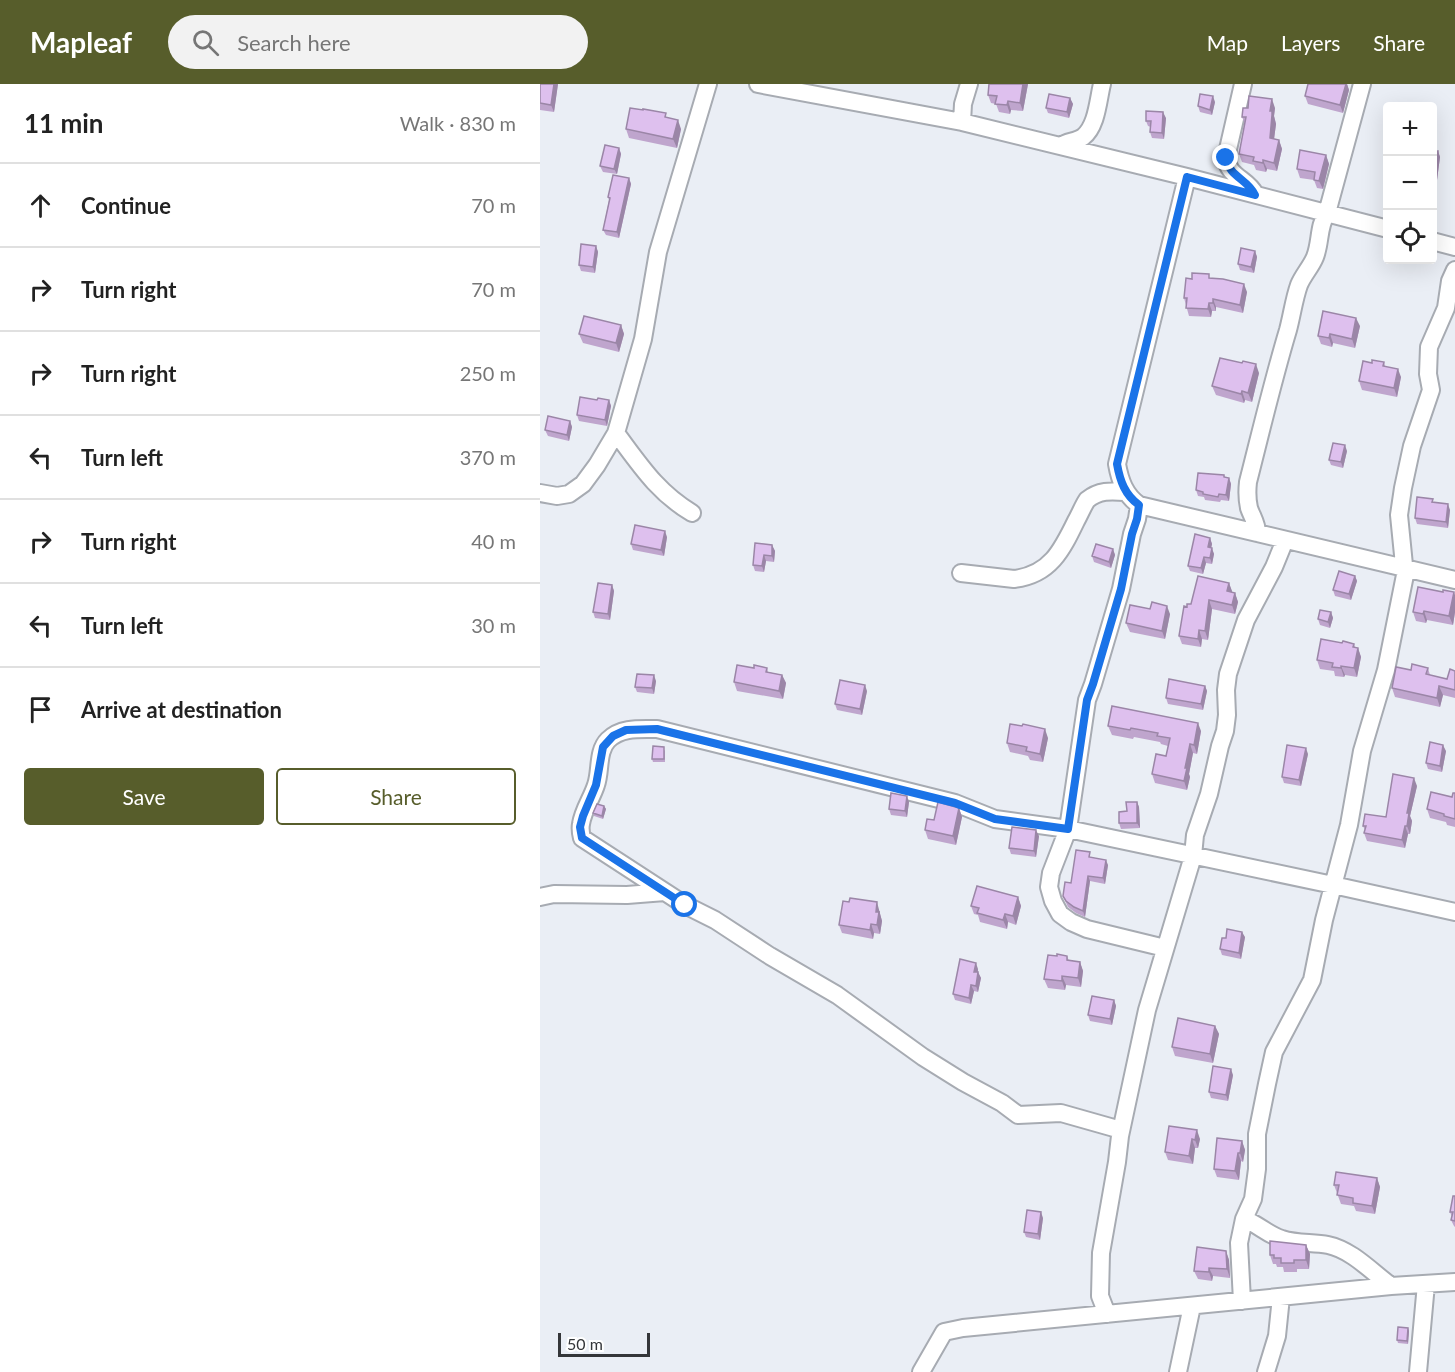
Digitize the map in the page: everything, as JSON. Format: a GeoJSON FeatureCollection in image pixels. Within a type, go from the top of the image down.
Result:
{"type":"FeatureCollection","features":[{"type":"Feature","properties":{"kind":"street"},"geometry":{"type":"LineString","coordinates":[[540,493],[556,496],[569,494],[583,484],[616,432],[644,339],[658,252],[708,84]]}},
{"type":"Feature","properties":{"kind":"street"},"geometry":{"type":"LineString","coordinates":[[758,84],[962,122],[1383,228]]}},
{"type":"Feature","properties":{"kind":"street"},"geometry":{"type":"LineString","coordinates":[[962,122],[963,104],[969,84]]}},
{"type":"Feature","properties":{"kind":"street"},"geometry":{"type":"LineString","coordinates":[[1060,146],[1081,139],[1088,132],[1094,120],[1102,84]]}},
{"type":"Feature","properties":{"kind":"street"},"geometry":{"type":"LineString","coordinates":[[1244,84],[1226,158],[1227,165],[1234,175],[1248,183],[1255,195]]}},
{"type":"Feature","properties":{"kind":"street"},"geometry":{"type":"LineString","coordinates":[[1257,533],[1257,526],[1248,504],[1248,482],[1296,295],[1320,241],[1321,225],[1327,213],[1362,84]]}},
{"type":"Feature","properties":{"kind":"street"},"geometry":{"type":"LineString","coordinates":[[1187,177],[1117,464],[1125,492],[1139,505],[1455,580]]}},
{"type":"Feature","properties":{"kind":"street"},"geometry":{"type":"LineString","coordinates":[[1437,242],[1455,247]]}},
{"type":"Feature","properties":{"kind":"street"},"geometry":{"type":"LineString","coordinates":[[1242,1301],[1239,1243],[1244,1220],[1253,1199],[1257,1169],[1257,1134],[1274,1052],[1312,980],[1349,825],[1362,751],[1386,670],[1404,582],[1405,568],[1399,516],[1403,488],[1412,446],[1431,390],[1428,374],[1429,347],[1446,308],[1450,281],[1455,270]]}},
{"type":"Feature","properties":{"kind":"street"},"geometry":{"type":"LineString","coordinates":[[616,432],[657,486],[692,513]]}},
{"type":"Feature","properties":{"kind":"street"},"geometry":{"type":"LineString","coordinates":[[962,573],[1014,579],[1030,576],[1045,568],[1057,556],[1088,500],[1103,492],[1125,492]]}},
{"type":"Feature","properties":{"kind":"street"},"geometry":{"type":"LineString","coordinates":[[1139,505],[1121,589],[1087,700],[1068,829],[1051,873],[1049,887],[1060,914],[1071,922],[1087,929],[1165,948]]}},
{"type":"Feature","properties":{"kind":"street"},"geometry":{"type":"LineString","coordinates":[[1107,1314],[1100,1296],[1101,1253],[1121,1130],[1147,1010],[1193,856],[1195,835],[1226,731],[1228,674],[1246,620],[1275,567],[1285,540]]}},
{"type":"Feature","properties":{"kind":"street"},"geometry":{"type":"LineString","coordinates":[[1121,1130],[1060,1113],[1018,1114],[923,1057],[837,995],[770,956],[715,920],[685,905],[582,838],[580,827],[596,785],[603,747],[613,736],[626,730],[657,729],[955,803],[995,819],[1068,829],[1455,912]]}},
{"type":"Feature","properties":{"kind":"street"},"geometry":{"type":"LineString","coordinates":[[540,897],[554,894],[627,895],[665,892]]}},
{"type":"Feature","properties":{"kind":"street"},"geometry":{"type":"LineString","coordinates":[[1244,1220],[1252,1222],[1279,1239],[1329,1245],[1341,1249],[1354,1256],[1391,1286]]}},
{"type":"Feature","properties":{"kind":"street"},"geometry":{"type":"LineString","coordinates":[[921,1372],[944,1332],[1391,1286],[1455,1282]]}},
{"type":"Feature","properties":{"kind":"street"},"geometry":{"type":"LineString","coordinates":[[1418,1372],[1426,1284]]}},
{"type":"Feature","properties":{"kind":"street"},"geometry":{"type":"LineString","coordinates":[[1266,1372],[1277,1336],[1281,1297]]}},
{"type":"Feature","properties":{"kind":"street"},"geometry":{"type":"LineString","coordinates":[[1178,1372],[1192,1306]]}},
{"type":"Feature","properties":{"kind":"building"},"geometry":{"type":"Polygon","coordinates":[[[540,84],[554,84],[551,105],[540,103],[540,84]]]}},
{"type":"Feature","properties":{"kind":"building"},"geometry":{"type":"Polygon","coordinates":[[[989,84],[1023,84],[1020,103],[1008,101],[1007,105],[995,104],[997,96],[988,95],[989,84]]]}},
{"type":"Feature","properties":{"kind":"building"},"geometry":{"type":"Polygon","coordinates":[[[1308,84],[1346,84],[1340,105],[1305,96],[1308,84]]]}},
{"type":"Feature","properties":{"kind":"building"},"geometry":{"type":"Polygon","coordinates":[[[1049,94],[1070,98],[1067,112],[1046,108],[1049,94]]]}},
{"type":"Feature","properties":{"kind":"building"},"geometry":{"type":"Polygon","coordinates":[[[1200,94],[1213,96],[1210,110],[1198,106],[1200,94]]]}},
{"type":"Feature","properties":{"kind":"building"},"geometry":{"type":"Polygon","coordinates":[[[1249,96],[1272,99],[1270,138],[1279,140],[1274,163],[1263,160],[1263,163],[1253,161],[1254,157],[1239,154],[1246,117],[1242,117],[1243,108],[1248,108],[1249,96]]]}},
{"type":"Feature","properties":{"kind":"building"},"geometry":{"type":"Polygon","coordinates":[[[630,108],[666,113],[665,117],[678,120],[673,139],[626,129],[630,108]]]}},
{"type":"Feature","properties":{"kind":"building"},"geometry":{"type":"Polygon","coordinates":[[[1146,111],[1163,112],[1162,133],[1150,132],[1151,121],[1146,121],[1146,111]]]}},
{"type":"Feature","properties":{"kind":"building"},"geometry":{"type":"Polygon","coordinates":[[[605,145],[619,148],[614,169],[600,166],[605,145]]]}},
{"type":"Feature","properties":{"kind":"building"},"geometry":{"type":"Polygon","coordinates":[[[1300,150],[1326,155],[1319,181],[1314,180],[1315,172],[1297,169],[1300,150]]]}},
{"type":"Feature","properties":{"kind":"building"},"geometry":{"type":"Polygon","coordinates":[[[613,175],[629,178],[617,232],[603,230],[613,175]]]}},
{"type":"Feature","properties":{"kind":"building"},"geometry":{"type":"Polygon","coordinates":[[[581,244],[596,246],[593,267],[579,265],[581,244]]]}},
{"type":"Feature","properties":{"kind":"building"},"geometry":{"type":"Polygon","coordinates":[[[1241,248],[1255,251],[1251,267],[1238,264],[1241,248]]]}},
{"type":"Feature","properties":{"kind":"building"},"geometry":{"type":"Polygon","coordinates":[[[1192,273],[1209,274],[1209,278],[1244,284],[1240,305],[1213,299],[1208,309],[1186,308],[1187,298],[1184,298],[1186,278],[1192,279],[1192,273]]]}},
{"type":"Feature","properties":{"kind":"building"},"geometry":{"type":"Polygon","coordinates":[[[1323,311],[1356,318],[1352,339],[1330,334],[1329,338],[1318,336],[1323,311]]]}},
{"type":"Feature","properties":{"kind":"building"},"geometry":{"type":"Polygon","coordinates":[[[584,316],[621,325],[616,343],[579,334],[584,316]]]}},
{"type":"Feature","properties":{"kind":"building"},"geometry":{"type":"Polygon","coordinates":[[[1220,358],[1256,364],[1248,393],[1242,391],[1241,394],[1212,386],[1220,358]]]}},
{"type":"Feature","properties":{"kind":"building"},"geometry":{"type":"Polygon","coordinates":[[[1372,360],[1384,362],[1383,366],[1398,369],[1394,388],[1359,381],[1363,361],[1372,363],[1372,360]]]}},
{"type":"Feature","properties":{"kind":"building"},"geometry":{"type":"Polygon","coordinates":[[[580,397],[609,400],[605,420],[577,415],[580,397]]]}},
{"type":"Feature","properties":{"kind":"building"},"geometry":{"type":"Polygon","coordinates":[[[548,416],[570,421],[567,435],[545,430],[548,416]]]}},
{"type":"Feature","properties":{"kind":"building"},"geometry":{"type":"Polygon","coordinates":[[[1333,443],[1345,445],[1341,462],[1329,460],[1333,443]]]}},
{"type":"Feature","properties":{"kind":"building"},"geometry":{"type":"Polygon","coordinates":[[[1198,473],[1224,475],[1229,478],[1226,495],[1219,494],[1218,497],[1196,490],[1198,473]]]}},
{"type":"Feature","properties":{"kind":"building"},"geometry":{"type":"Polygon","coordinates":[[[1417,497],[1448,504],[1446,522],[1415,518],[1417,497]]]}},
{"type":"Feature","properties":{"kind":"building"},"geometry":{"type":"Polygon","coordinates":[[[635,525],[665,531],[661,550],[631,544],[635,525]]]}},
{"type":"Feature","properties":{"kind":"building"},"geometry":{"type":"Polygon","coordinates":[[[1195,534],[1210,538],[1208,547],[1212,548],[1210,558],[1204,557],[1201,568],[1188,566],[1195,534]]]}},
{"type":"Feature","properties":{"kind":"building"},"geometry":{"type":"Polygon","coordinates":[[[755,543],[772,545],[772,556],[764,555],[762,566],[753,565],[755,543]]]}},
{"type":"Feature","properties":{"kind":"building"},"geometry":{"type":"Polygon","coordinates":[[[1096,544],[1113,549],[1109,562],[1092,556],[1096,544]]]}},
{"type":"Feature","properties":{"kind":"building"},"geometry":{"type":"Polygon","coordinates":[[[1339,571],[1355,576],[1349,594],[1333,590],[1339,571]]]}},
{"type":"Feature","properties":{"kind":"building"},"geometry":{"type":"Polygon","coordinates":[[[1198,576],[1229,583],[1227,591],[1235,593],[1232,605],[1209,600],[1205,631],[1199,630],[1198,639],[1179,636],[1184,606],[1191,604],[1198,576]]]}},
{"type":"Feature","properties":{"kind":"building"},"geometry":{"type":"Polygon","coordinates":[[[598,583],[612,585],[608,614],[593,612],[598,583]]]}},
{"type":"Feature","properties":{"kind":"building"},"geometry":{"type":"Polygon","coordinates":[[[1418,587],[1454,592],[1449,616],[1424,611],[1423,614],[1413,612],[1418,587]]]}},
{"type":"Feature","properties":{"kind":"building"},"geometry":{"type":"Polygon","coordinates":[[[1152,602],[1167,606],[1162,631],[1126,623],[1130,605],[1150,609],[1152,602]]]}},
{"type":"Feature","properties":{"kind":"building"},"geometry":{"type":"Polygon","coordinates":[[[1320,610],[1331,612],[1328,622],[1318,619],[1320,610]]]}},
{"type":"Feature","properties":{"kind":"building"},"geometry":{"type":"Polygon","coordinates":[[[1321,639],[1354,644],[1353,647],[1358,648],[1354,668],[1332,667],[1333,663],[1317,660],[1321,639]]]}},
{"type":"Feature","properties":{"kind":"building"},"geometry":{"type":"Polygon","coordinates":[[[1412,664],[1428,668],[1426,674],[1447,679],[1450,669],[1455,671],[1455,690],[1439,686],[1437,698],[1392,688],[1396,667],[1411,670],[1412,664]]]}},
{"type":"Feature","properties":{"kind":"building"},"geometry":{"type":"Polygon","coordinates":[[[737,665],[754,668],[754,665],[767,668],[766,672],[782,675],[779,691],[734,682],[737,665]]]}},
{"type":"Feature","properties":{"kind":"building"},"geometry":{"type":"Polygon","coordinates":[[[637,674],[654,675],[652,688],[635,687],[637,674]]]}},
{"type":"Feature","properties":{"kind":"building"},"geometry":{"type":"Polygon","coordinates":[[[1169,679],[1205,686],[1201,704],[1166,698],[1169,679]]]}},
{"type":"Feature","properties":{"kind":"building"},"geometry":{"type":"Polygon","coordinates":[[[840,680],[865,685],[860,709],[835,704],[840,680]]]}},
{"type":"Feature","properties":{"kind":"building"},"geometry":{"type":"Polygon","coordinates":[[[1112,706],[1198,723],[1194,745],[1190,744],[1184,781],[1152,774],[1156,754],[1166,756],[1170,738],[1157,736],[1158,733],[1108,726],[1112,706]]]}},
{"type":"Feature","properties":{"kind":"building"},"geometry":{"type":"Polygon","coordinates":[[[1010,724],[1022,726],[1023,724],[1045,729],[1040,754],[1026,751],[1027,747],[1007,743],[1010,724]]]}},
{"type":"Feature","properties":{"kind":"building"},"geometry":{"type":"Polygon","coordinates":[[[1430,742],[1443,745],[1440,766],[1426,763],[1430,742]]]}},
{"type":"Feature","properties":{"kind":"building"},"geometry":{"type":"Polygon","coordinates":[[[1287,745],[1306,748],[1299,780],[1282,777],[1287,745]]]}},
{"type":"Feature","properties":{"kind":"building"},"geometry":{"type":"Polygon","coordinates":[[[653,746],[664,747],[664,759],[652,759],[653,746]]]}},
{"type":"Feature","properties":{"kind":"building"},"geometry":{"type":"Polygon","coordinates":[[[1393,774],[1414,778],[1407,813],[1409,813],[1407,826],[1405,826],[1402,840],[1364,833],[1366,826],[1363,826],[1365,814],[1386,817],[1393,774]]]}},
{"type":"Feature","properties":{"kind":"building"},"geometry":{"type":"Polygon","coordinates":[[[1431,792],[1452,797],[1455,793],[1455,819],[1427,809],[1431,792]]]}},
{"type":"Feature","properties":{"kind":"building"},"geometry":{"type":"Polygon","coordinates":[[[891,793],[907,796],[905,811],[889,809],[891,793]]]}},
{"type":"Feature","properties":{"kind":"building"},"geometry":{"type":"Polygon","coordinates":[[[938,802],[959,808],[953,836],[925,830],[927,819],[934,820],[938,802]]]}},
{"type":"Feature","properties":{"kind":"building"},"geometry":{"type":"Polygon","coordinates":[[[1126,802],[1137,802],[1137,823],[1119,823],[1119,812],[1127,811],[1126,802]]]}},
{"type":"Feature","properties":{"kind":"building"},"geometry":{"type":"Polygon","coordinates":[[[597,804],[604,806],[602,816],[593,813],[597,804]]]}},
{"type":"Feature","properties":{"kind":"building"},"geometry":{"type":"Polygon","coordinates":[[[1012,827],[1036,830],[1034,851],[1009,848],[1012,827]]]}},
{"type":"Feature","properties":{"kind":"building"},"geometry":{"type":"Polygon","coordinates":[[[1076,850],[1090,852],[1089,857],[1106,860],[1103,878],[1088,876],[1083,911],[1066,901],[1063,896],[1065,882],[1071,883],[1076,850]]]}},
{"type":"Feature","properties":{"kind":"building"},"geometry":{"type":"Polygon","coordinates":[[[977,886],[1018,897],[1013,916],[1005,914],[1003,920],[977,913],[979,908],[971,906],[977,886]]]}},
{"type":"Feature","properties":{"kind":"building"},"geometry":{"type":"Polygon","coordinates":[[[850,898],[877,902],[876,912],[879,912],[877,925],[871,924],[870,930],[839,925],[843,901],[849,902],[850,898]]]}},
{"type":"Feature","properties":{"kind":"building"},"geometry":{"type":"Polygon","coordinates":[[[1227,929],[1242,932],[1239,953],[1220,949],[1222,938],[1226,938],[1227,929]]]}},
{"type":"Feature","properties":{"kind":"building"},"geometry":{"type":"Polygon","coordinates":[[[1057,954],[1067,956],[1067,960],[1080,962],[1078,978],[1062,976],[1062,981],[1044,979],[1048,955],[1057,956],[1057,954]]]}},
{"type":"Feature","properties":{"kind":"building"},"geometry":{"type":"Polygon","coordinates":[[[960,959],[976,963],[974,972],[978,972],[976,986],[971,985],[969,998],[953,994],[960,959]]]}},
{"type":"Feature","properties":{"kind":"building"},"geometry":{"type":"Polygon","coordinates":[[[1092,996],[1114,1000],[1110,1019],[1088,1015],[1092,996]]]}},
{"type":"Feature","properties":{"kind":"building"},"geometry":{"type":"Polygon","coordinates":[[[1178,1018],[1215,1026],[1210,1054],[1172,1047],[1178,1018]]]}},
{"type":"Feature","properties":{"kind":"building"},"geometry":{"type":"Polygon","coordinates":[[[1213,1066],[1231,1069],[1226,1095],[1209,1092],[1213,1066]]]}},
{"type":"Feature","properties":{"kind":"building"},"geometry":{"type":"Polygon","coordinates":[[[1169,1126],[1197,1130],[1195,1140],[1192,1139],[1189,1156],[1165,1152],[1169,1126]]]}},
{"type":"Feature","properties":{"kind":"building"},"geometry":{"type":"Polygon","coordinates":[[[1217,1138],[1242,1141],[1235,1171],[1214,1169],[1217,1138]]]}},
{"type":"Feature","properties":{"kind":"building"},"geometry":{"type":"Polygon","coordinates":[[[1336,1172],[1377,1178],[1372,1206],[1353,1203],[1353,1198],[1337,1195],[1339,1185],[1334,1185],[1336,1172]]]}},
{"type":"Feature","properties":{"kind":"building"},"geometry":{"type":"Polygon","coordinates":[[[1453,1196],[1455,1196],[1455,1221],[1451,1220],[1453,1212],[1450,1212],[1453,1196]]]}},
{"type":"Feature","properties":{"kind":"building"},"geometry":{"type":"Polygon","coordinates":[[[1027,1210],[1041,1212],[1038,1234],[1024,1232],[1027,1210]]]}},
{"type":"Feature","properties":{"kind":"building"},"geometry":{"type":"Polygon","coordinates":[[[1270,1241],[1306,1245],[1306,1260],[1281,1263],[1281,1258],[1274,1258],[1274,1255],[1270,1255],[1270,1241]]]}},
{"type":"Feature","properties":{"kind":"building"},"geometry":{"type":"Polygon","coordinates":[[[1197,1247],[1226,1251],[1227,1269],[1209,1268],[1209,1272],[1194,1271],[1197,1247]]]}},
{"type":"Feature","properties":{"kind":"building"},"geometry":{"type":"Polygon","coordinates":[[[1398,1327],[1408,1328],[1407,1341],[1397,1340],[1398,1327]]]}},
{"type":"Feature","properties":{"kind":"route"},"geometry":{"type":"LineString","coordinates":[[685,905],[582,838],[580,827],[596,785],[603,747],[613,736],[626,730],[657,729],[955,803],[995,819],[1068,829],[1087,700],[1121,589],[1139,505],[1125,492],[1117,464],[1187,177],[1255,195],[1248,183],[1234,175],[1227,165],[1226,158]]}}]}
